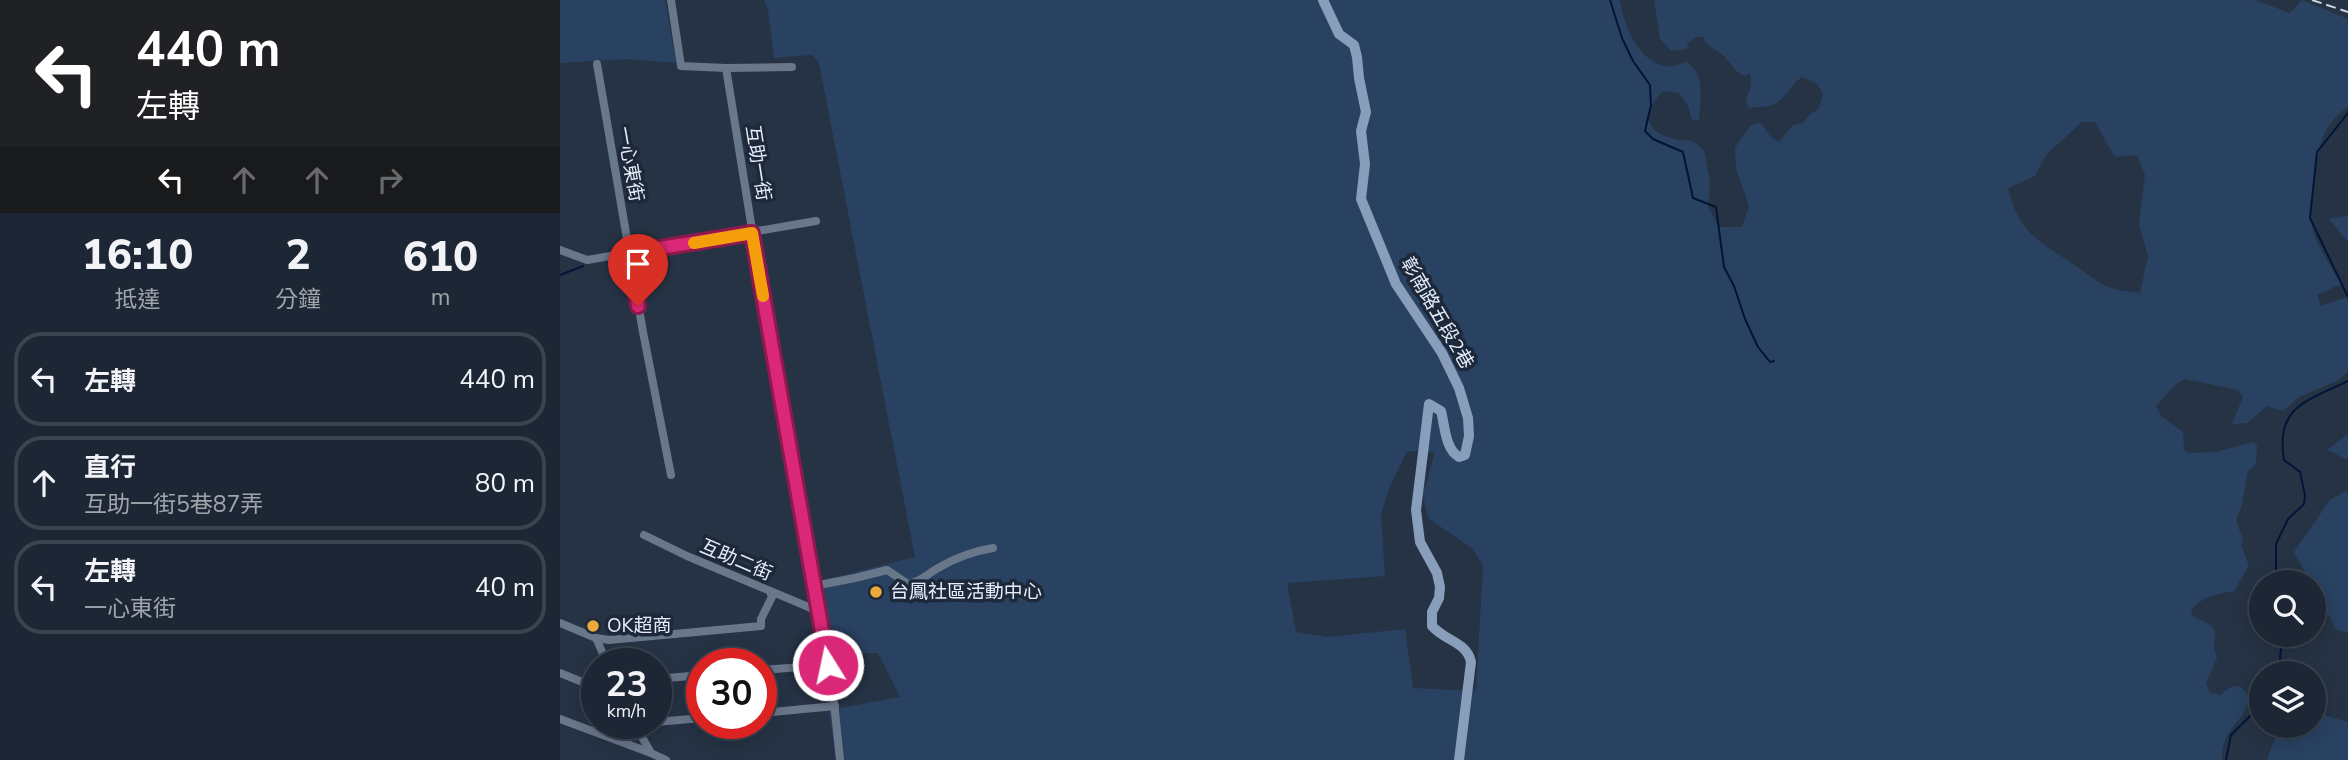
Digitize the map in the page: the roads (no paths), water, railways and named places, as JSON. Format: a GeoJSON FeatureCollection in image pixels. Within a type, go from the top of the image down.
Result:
{"type":"FeatureCollection","features":[{"type":"Feature","properties":{"kind":"street"},"geometry":{"type":"LineString","coordinates":[[671,0],[681,66],[792,67]]}},
{"type":"Feature","properties":{"kind":"street","name":"彰南路五段2巷"},"geometry":{"type":"LineString","coordinates":[[1323,0],[1339,34],[1354,45],[1357,57],[1366,112],[1361,131],[1365,164],[1361,199],[1396,284],[1442,353],[1459,388],[1468,418],[1468,449],[1465,455],[1459,457],[1449,446],[1441,411],[1429,404],[1416,510],[1420,542],[1437,573],[1440,587],[1439,598],[1432,612],[1432,626],[1445,638],[1464,647],[1472,662],[1459,760]]}},
{"type":"Feature","properties":{"kind":"street","name":"一心東街"},"geometry":{"type":"LineString","coordinates":[[597,64],[671,475]]}},
{"type":"Feature","properties":{"kind":"street","name":"互助一街"},"geometry":{"type":"LineString","coordinates":[[726,68],[752,233],[835,706],[840,760]]}},
{"type":"Feature","properties":{"kind":"street"},"geometry":{"type":"LineString","coordinates":[[560,250],[587,260],[816,221]]}},
{"type":"Feature","properties":{"kind":"street","name":"互助二街"},"geometry":{"type":"LineString","coordinates":[[644,535],[818,611]]}},
{"type":"Feature","properties":{"kind":"street"},"geometry":{"type":"LineString","coordinates":[[814,586],[887,570],[908,584],[919,582],[938,568],[973,551],[993,548]]}},
{"type":"Feature","properties":{"kind":"street"},"geometry":{"type":"LineString","coordinates":[[560,623],[596,638],[608,640],[761,626],[761,619],[772,597],[770,591]]}},
{"type":"Feature","properties":{"kind":"street"},"geometry":{"type":"LineString","coordinates":[[596,638],[600,648]]}},
{"type":"Feature","properties":{"kind":"street"},"geometry":{"type":"LineString","coordinates":[[777,669],[828,665]]}},
{"type":"Feature","properties":{"kind":"street"},"geometry":{"type":"LineString","coordinates":[[560,673],[581,682]]}},
{"type":"Feature","properties":{"kind":"street"},"geometry":{"type":"LineString","coordinates":[[777,711],[835,706]]}},
{"type":"Feature","properties":{"kind":"street"},"geometry":{"type":"LineString","coordinates":[[560,719],[666,760]]}},
{"type":"Feature","properties":{"kind":"street"},"geometry":{"type":"LineString","coordinates":[[644,739],[651,753]]}},
{"type":"Feature","properties":{"kind":"waterway"},"geometry":{"type":"LineString","coordinates":[[1610,0],[1622,38],[1633,61],[1650,85],[1651,105],[1645,131],[1653,139],[1683,152],[1693,198],[1716,207],[1724,267],[1758,347],[1770,362],[1774,361]]}},
{"type":"Feature","properties":{"kind":"waterway"},"geometry":{"type":"LineString","coordinates":[[2348,113],[2317,152],[2310,218],[2348,297]]}},
{"type":"Feature","properties":{"kind":"waterway"},"geometry":{"type":"LineString","coordinates":[[560,275],[583,266]]}},
{"type":"Feature","properties":{"kind":"waterway"},"geometry":{"type":"LineString","coordinates":[[2276,570],[2276,544],[2288,519],[2304,504],[2305,495],[2300,472],[2284,460],[2285,427],[2298,407],[2348,381]]}},
{"type":"Feature","properties":{"kind":"waterway"},"geometry":{"type":"LineString","coordinates":[[2280,661],[2281,647]]}},
{"type":"Feature","properties":{"kind":"waterway"},"geometry":{"type":"LineString","coordinates":[[2226,760],[2231,735],[2249,717]]}},
{"type":"Feature","properties":{"kind":"railway"},"geometry":{"type":"LineString","coordinates":[[2312,0],[2348,12]]}},
{"type":"Feature","properties":{"kind":"place","name":"台鳳社區活動中心"},"geometry":{"type":"Point","coordinates":[876,592]}},
{"type":"Feature","properties":{"kind":"place","name":"OK超商"},"geometry":{"type":"Point","coordinates":[593,626]}}]}
